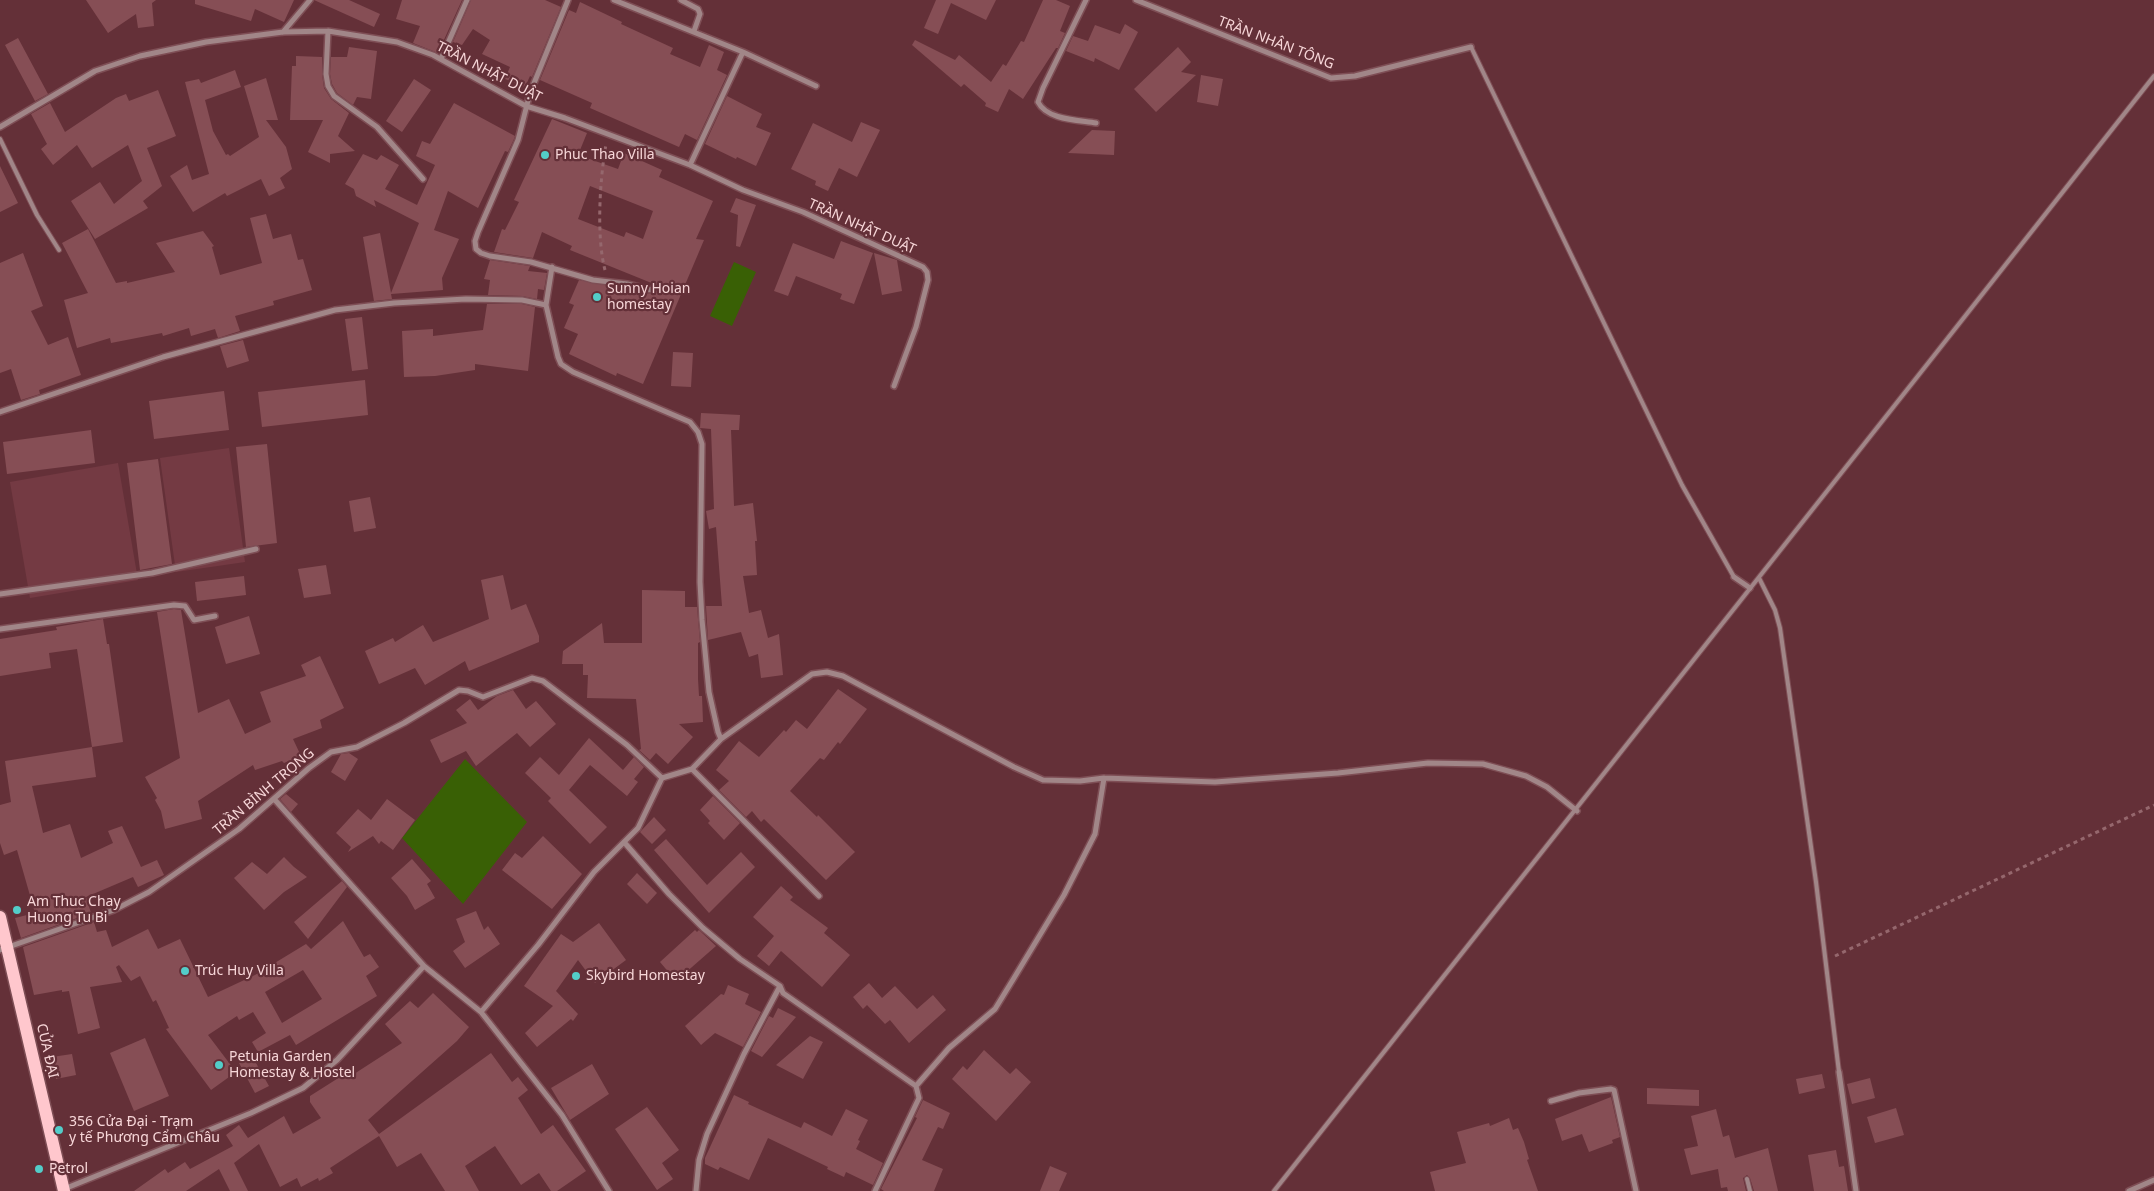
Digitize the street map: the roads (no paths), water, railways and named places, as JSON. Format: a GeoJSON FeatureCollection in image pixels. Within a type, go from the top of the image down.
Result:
{"type":"FeatureCollection","features":[{"type":"Feature","properties":{"kind":"main road","name":"CỬA ĐẠI"},"geometry":{"type":"LineString","coordinates":[[0,917],[4,949],[64,1190]]}},
{"type":"Feature","properties":{"kind":"street"},"geometry":{"type":"LineString","coordinates":[[283,32],[310,0]]}},
{"type":"Feature","properties":{"kind":"street"},"geometry":{"type":"LineString","coordinates":[[440,59],[467,0]]}},
{"type":"Feature","properties":{"kind":"street"},"geometry":{"type":"LineString","coordinates":[[568,0],[535,78],[518,140],[478,232],[476,249],[490,256],[552,267],[593,280],[609,281],[652,290]]}},
{"type":"Feature","properties":{"kind":"street"},"geometry":{"type":"LineString","coordinates":[[614,0],[694,31],[816,86]]}},
{"type":"Feature","properties":{"kind":"street"},"geometry":{"type":"LineString","coordinates":[[681,0],[698,9],[700,14],[694,31]]}},
{"type":"Feature","properties":{"kind":"street"},"geometry":{"type":"LineString","coordinates":[[1086,0],[1038,102],[1041,108],[1048,113],[1096,123]]}},
{"type":"Feature","properties":{"kind":"street","name":"TRẦN NHÂN TÔNG"},"geometry":{"type":"LineString","coordinates":[[1136,0],[1331,78],[1355,76],[1471,47]]}},
{"type":"Feature","properties":{"kind":"street"},"geometry":{"type":"LineString","coordinates":[[328,31],[326,74],[328,86],[334,96],[377,127],[423,179]]}},
{"type":"Feature","properties":{"kind":"street","name":"TRẦN NHẬT DUẬT"},"geometry":{"type":"LineString","coordinates":[[0,127],[95,71],[140,56],[206,42],[283,32],[328,31],[397,42],[440,59],[526,106],[565,118],[690,165],[743,190],[803,212],[923,267],[927,272],[928,280],[916,327],[894,386]]}},
{"type":"Feature","properties":{"kind":"street"},"geometry":{"type":"LineString","coordinates":[[690,165],[743,52]]}},
{"type":"Feature","properties":{"kind":"street"},"geometry":{"type":"LineString","coordinates":[[552,267],[546,304],[561,364],[573,372],[690,422],[698,432],[702,444],[700,582],[702,620],[709,692],[718,732],[722,738]]}},
{"type":"Feature","properties":{"kind":"street"},"geometry":{"type":"LineString","coordinates":[[0,412],[163,357],[335,310],[394,303],[466,299],[522,300],[546,304]]}},
{"type":"Feature","properties":{"kind":"street"},"geometry":{"type":"LineString","coordinates":[[0,594],[152,573],[256,549]]}},
{"type":"Feature","properties":{"kind":"street"},"geometry":{"type":"LineString","coordinates":[[1734,577],[1750,588]]}},
{"type":"Feature","properties":{"kind":"street"},"geometry":{"type":"LineString","coordinates":[[0,629],[174,605],[185,606],[194,620],[215,616]]}},
{"type":"Feature","properties":{"kind":"street"},"geometry":{"type":"LineString","coordinates":[[481,1012],[538,945],[594,872],[638,828],[662,778],[692,769],[722,738],[812,674],[827,672],[843,676],[1014,767],[1043,780],[1080,781],[1104,778],[1215,782],[1338,773],[1428,763],[1484,764],[1526,776],[1547,787],[1577,811]]}},
{"type":"Feature","properties":{"kind":"street","name":"TRẦN BÌNH TRỌNG"},"geometry":{"type":"LineString","coordinates":[[4,949],[114,910],[149,892],[239,829],[275,800],[309,768],[331,752],[357,746],[404,723],[454,692],[464,690],[476,695],[486,696],[534,678],[550,685],[627,745],[662,778]]}},
{"type":"Feature","properties":{"kind":"street"},"geometry":{"type":"LineString","coordinates":[[692,769],[819,896]]}},
{"type":"Feature","properties":{"kind":"street"},"geometry":{"type":"LineString","coordinates":[[916,1086],[950,1048],[995,1009],[1014,978],[1064,895],[1095,834],[1104,778]]}},
{"type":"Feature","properties":{"kind":"street"},"geometry":{"type":"LineString","coordinates":[[275,800],[424,966],[481,1012],[562,1115],[609,1191]]}},
{"type":"Feature","properties":{"kind":"street"},"geometry":{"type":"LineString","coordinates":[[624,842],[669,894],[703,928],[740,960],[780,986],[783,993],[916,1086],[919,1098],[875,1191]]}},
{"type":"Feature","properties":{"kind":"street"},"geometry":{"type":"LineString","coordinates":[[64,1190],[251,1114],[303,1088],[337,1060],[424,966]]}},
{"type":"Feature","properties":{"kind":"street"},"geometry":{"type":"LineString","coordinates":[[696,1191],[699,1160],[706,1134],[744,1054],[780,986]]}},
{"type":"Feature","properties":{"kind":"street"},"geometry":{"type":"LineString","coordinates":[[1839,1072],[1856,1191]]}},
{"type":"Feature","properties":{"kind":"street"},"geometry":{"type":"LineString","coordinates":[[1550,1101],[1579,1093],[1614,1090],[1636,1191]]}},
{"type":"Feature","properties":{"kind":"street"},"geometry":{"type":"LineString","coordinates":[[2129,1191],[2144,1188],[2154,1180]]}},
{"type":"Feature","properties":{"kind":"lane"},"geometry":{"type":"LineString","coordinates":[[1471,47],[1682,485],[1734,577]]}},
{"type":"Feature","properties":{"kind":"lane"},"geometry":{"type":"LineString","coordinates":[[1274,1191],[1577,811],[1750,588],[2154,76]]}},
{"type":"Feature","properties":{"kind":"lane"},"geometry":{"type":"LineString","coordinates":[[0,139],[37,215],[58,250]]}},
{"type":"Feature","properties":{"kind":"lane"},"geometry":{"type":"LineString","coordinates":[[1759,578],[1776,610],[1780,628],[1839,1072]]}},
{"type":"Feature","properties":{"kind":"lane"},"geometry":{"type":"LineString","coordinates":[[1747,1179],[1750,1191]]}},
{"type":"Feature","properties":{"kind":"place","name":"Phuc Thao Villa"},"geometry":{"type":"Point","coordinates":[545,155]}},
{"type":"Feature","properties":{"kind":"place","name":"Sunny Hoian homestay"},"geometry":{"type":"Point","coordinates":[597,297]}},
{"type":"Feature","properties":{"kind":"place","name":"Am Thuc Chay Huong Tu Bi"},"geometry":{"type":"Point","coordinates":[17,910]}},
{"type":"Feature","properties":{"kind":"place","name":"Trúc Huy Villa"},"geometry":{"type":"Point","coordinates":[185,971]}},
{"type":"Feature","properties":{"kind":"place","name":"Skybird Homestay"},"geometry":{"type":"Point","coordinates":[576,976]}},
{"type":"Feature","properties":{"kind":"place","name":"Petunia Garden Homestay & Hostel"},"geometry":{"type":"Point","coordinates":[219,1065]}},
{"type":"Feature","properties":{"kind":"place","name":"356 Cửa Đại - Trạm y tế Phương Cẩm Châu"},"geometry":{"type":"Point","coordinates":[59,1130]}},
{"type":"Feature","properties":{"kind":"place","name":"Petrol"},"geometry":{"type":"Point","coordinates":[39,1169]}}]}
